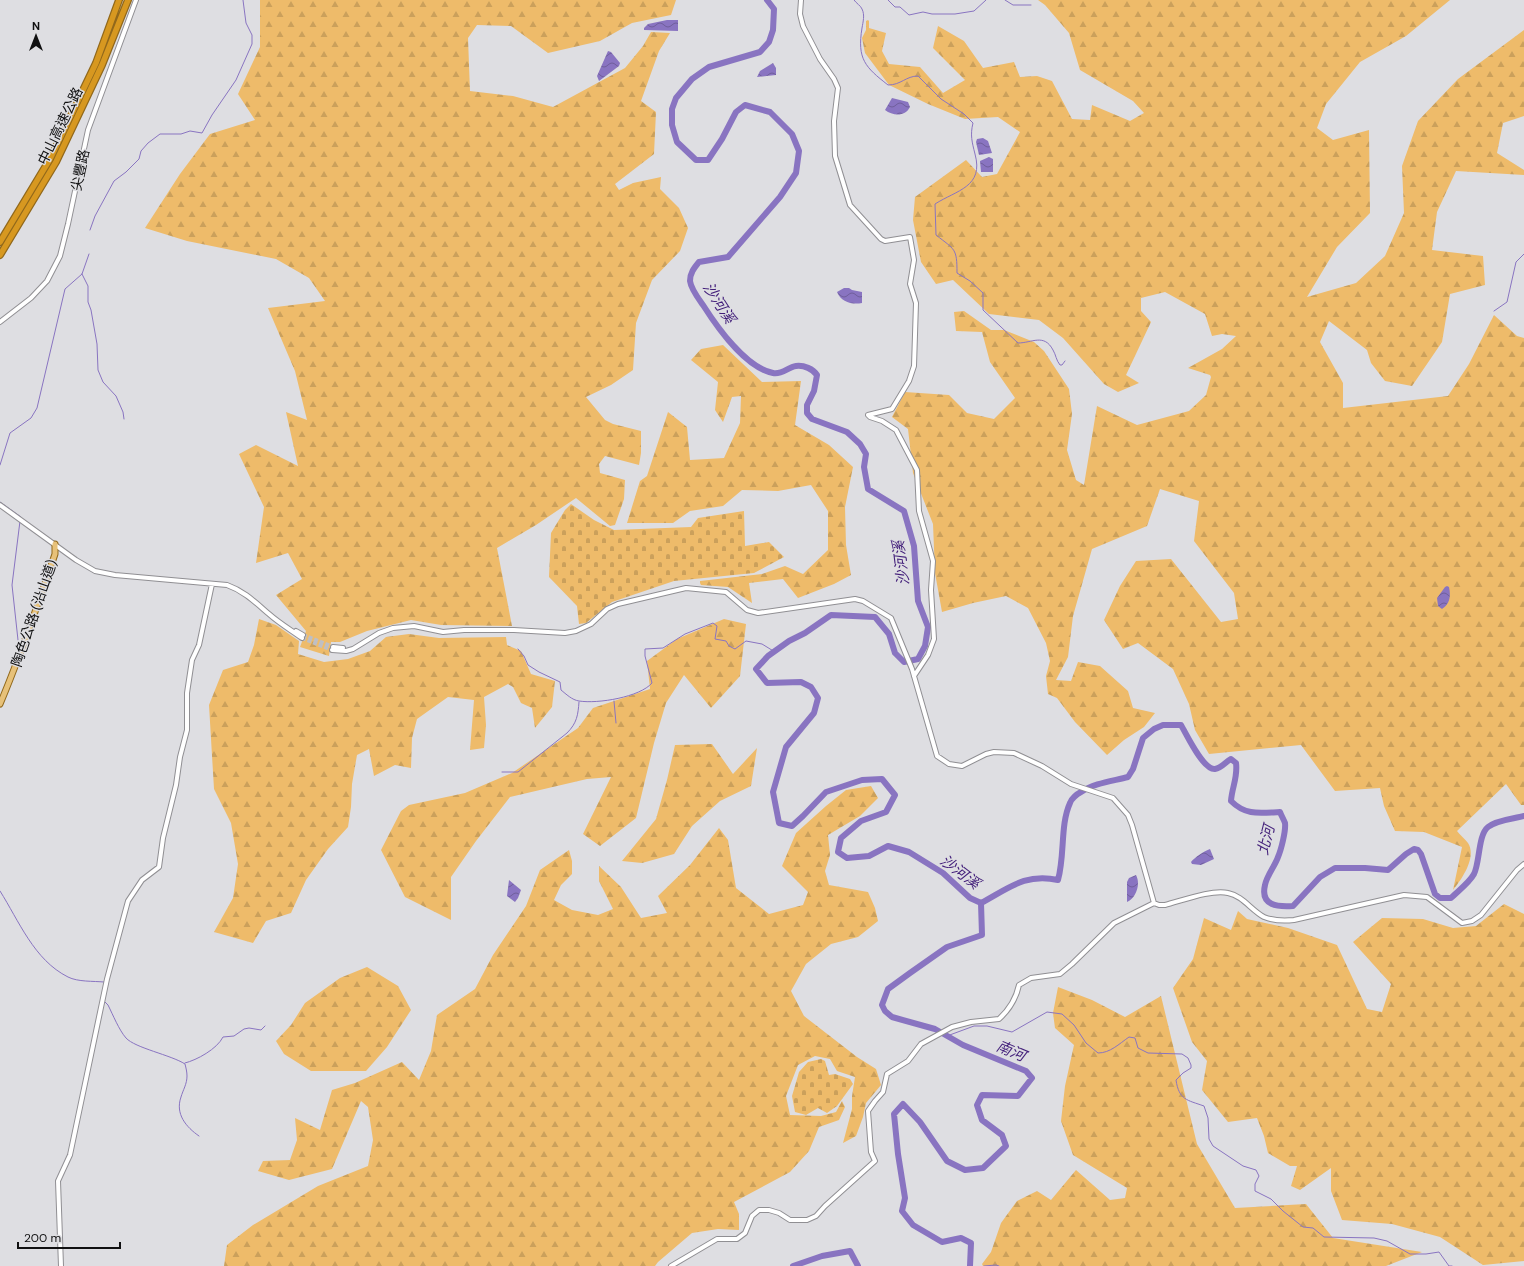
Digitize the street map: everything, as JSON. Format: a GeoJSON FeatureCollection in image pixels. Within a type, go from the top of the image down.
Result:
{"type":"FeatureCollection","features":[{"type":"Feature","properties":{"kind":"highway","name":"中山高速公路"},"geometry":{"type":"LineString","coordinates":[[0,242],[50,159],[96,63],[119,0]]}},
{"type":"Feature","properties":{"kind":"highway","name":"中山高速公路"},"geometry":{"type":"LineString","coordinates":[[0,255],[59,156],[102,65],[128,0]]}},
{"type":"Feature","properties":{"kind":"main road","name":"陶色公路 (沿山道)"},"geometry":{"type":"LineString","coordinates":[[0,704],[26,640],[54,554],[55,544]]}},
{"type":"Feature","properties":{"kind":"street","name":"尖豐路"},"geometry":{"type":"LineString","coordinates":[[0,322],[31,298],[48,281],[60,256],[88,130],[136,0]]}},
{"type":"Feature","properties":{"kind":"street"},"geometry":{"type":"LineString","coordinates":[[802,0],[800,14],[803,26],[820,59],[834,79],[838,88],[834,121],[835,156],[850,205],[881,239],[885,241],[910,237],[914,260],[910,284],[916,303],[914,366],[909,382],[892,409],[868,415],[882,421],[896,430],[917,470],[919,511],[933,561],[931,590],[934,639],[928,655],[914,676]]}},
{"type":"Feature","properties":{"kind":"street"},"geometry":{"type":"LineString","coordinates":[[0,505],[76,560],[95,571],[115,575],[227,585],[237,588],[249,596],[270,615],[303,636]]}},
{"type":"Feature","properties":{"kind":"street"},"geometry":{"type":"LineString","coordinates":[[61,1266],[58,1181],[70,1155],[109,972],[128,901],[142,880],[159,867],[176,785],[180,757],[187,730],[187,693],[192,660],[199,645],[212,584]]}},
{"type":"Feature","properties":{"kind":"street"},"geometry":{"type":"LineString","coordinates":[[332,649],[353,649],[379,633],[393,628],[414,626],[443,632],[464,630],[514,630],[565,633],[576,631],[591,624],[607,609],[618,604],[686,588],[726,592],[747,610],[758,613],[855,599],[863,601],[891,618],[912,669],[937,756],[949,764],[962,766],[986,754],[994,752],[1014,752],[1042,766],[1071,784],[1112,798],[1128,815],[1154,903]]}},
{"type":"Feature","properties":{"kind":"street"},"geometry":{"type":"LineString","coordinates":[[671,1266],[717,1239],[737,1239],[745,1233],[752,1216],[759,1210],[769,1210],[779,1213],[790,1220],[806,1220],[816,1216],[875,1161],[870,1152],[868,1111],[883,1092],[887,1074],[908,1061],[922,1044],[952,1027],[971,1022],[999,1019],[1013,1002],[1019,985],[1031,978],[1060,974],[1114,924],[1154,903],[1165,905],[1216,892],[1229,893],[1241,899],[1264,916],[1279,921],[1294,920],[1404,895],[1427,897],[1462,923],[1472,921],[1481,915],[1517,870],[1524,864]]}},
{"type":"Feature","properties":{"kind":"green space"},"geometry":{"type":"Polygon","coordinates":[[[260,0],[676,0],[671,15],[632,23],[600,41],[548,53],[511,26],[477,25],[468,38],[470,91],[513,96],[553,107],[625,68],[643,46],[651,32],[670,33],[659,51],[641,101],[656,112],[654,154],[615,184],[619,190],[633,183],[661,177],[660,189],[679,208],[688,228],[680,251],[652,280],[636,323],[633,370],[611,385],[586,397],[605,420],[613,424],[641,431],[641,453],[639,465],[605,456],[599,464],[600,473],[625,480],[624,499],[615,525],[610,526],[576,498],[536,525],[497,548],[512,626],[441,625],[411,620],[367,631],[340,642],[331,642],[329,656],[300,647],[306,631],[276,595],[302,579],[288,553],[256,563],[264,507],[239,454],[256,445],[298,466],[286,412],[307,420],[295,371],[268,308],[325,301],[309,278],[276,259],[187,241],[145,228],[180,174],[210,134],[255,120],[238,94],[260,47],[260,0]]]}},
{"type":"Feature","properties":{"kind":"green space"},"geometry":{"type":"Polygon","coordinates":[[[1038,0],[1450,0],[1406,36],[1360,62],[1326,104],[1317,128],[1333,140],[1369,130],[1370,213],[1337,247],[1307,297],[1356,283],[1385,256],[1404,213],[1402,166],[1418,121],[1458,79],[1524,30],[1524,116],[1503,123],[1497,153],[1524,170],[1524,175],[1456,171],[1437,212],[1432,250],[1483,256],[1485,285],[1450,294],[1442,342],[1412,386],[1385,381],[1371,363],[1367,350],[1329,321],[1320,342],[1343,383],[1343,408],[1448,396],[1469,364],[1494,315],[1517,336],[1524,338],[1524,805],[1521,805],[1506,784],[1457,831],[1468,843],[1471,855],[1464,874],[1453,890],[1462,847],[1424,832],[1395,831],[1384,806],[1380,788],[1335,791],[1301,745],[1209,754],[1195,730],[1189,704],[1173,669],[1138,643],[1123,649],[1104,620],[1120,586],[1136,561],[1171,559],[1221,622],[1238,619],[1234,593],[1194,541],[1199,501],[1160,489],[1147,526],[1092,549],[1073,616],[1068,657],[1056,680],[1071,681],[1078,662],[1100,666],[1128,691],[1133,708],[1155,713],[1144,727],[1124,740],[1107,755],[1075,722],[1057,698],[1048,694],[1046,676],[1050,661],[1046,643],[1028,608],[1006,596],[973,603],[942,612],[935,573],[933,524],[913,473],[908,429],[892,417],[905,392],[949,395],[967,413],[994,419],[1015,398],[990,362],[982,332],[956,331],[954,312],[964,311],[991,330],[1004,330],[1034,342],[1044,351],[1069,389],[1072,414],[1067,450],[1076,480],[1084,485],[1097,406],[1137,425],[1189,411],[1206,395],[1211,377],[1210,375],[1188,368],[1222,349],[1236,336],[1222,334],[1212,336],[1205,314],[1165,292],[1141,298],[1141,311],[1151,322],[1126,375],[1139,383],[1118,392],[1104,384],[1063,338],[1039,320],[989,314],[953,280],[936,284],[921,262],[913,220],[915,197],[966,160],[982,177],[997,174],[1020,132],[998,117],[965,119],[928,104],[889,85],[865,53],[862,38],[866,30],[866,21],[869,21],[869,28],[886,33],[882,51],[889,64],[920,67],[943,93],[965,80],[933,48],[938,26],[964,41],[983,68],[1014,62],[1020,77],[1037,76],[1052,81],[1072,119],[1090,120],[1092,105],[1130,121],[1144,113],[1133,101],[1080,70],[1069,33],[1045,5],[1038,0]]]}},
{"type":"Feature","properties":{"kind":"green space"},"geometry":{"type":"Polygon","coordinates":[[[723,345],[762,382],[801,381],[795,425],[829,445],[853,467],[845,507],[846,545],[851,575],[834,584],[798,598],[783,579],[749,583],[752,603],[728,587],[701,585],[700,581],[762,574],[785,566],[803,574],[828,550],[828,511],[811,485],[778,491],[742,490],[723,506],[690,511],[673,523],[627,523],[640,481],[647,476],[668,412],[687,427],[690,460],[724,458],[740,423],[741,396],[732,397],[723,422],[715,410],[718,382],[691,360],[701,349],[723,345]]]}},
{"type":"Feature","properties":{"kind":"green space"},"geometry":{"type":"Polygon","coordinates":[[[571,504],[594,520],[614,530],[691,527],[698,518],[744,511],[745,546],[769,542],[784,557],[754,573],[674,581],[612,602],[586,623],[579,624],[577,606],[549,577],[551,533],[565,510],[571,504]]]}},
{"type":"Feature","properties":{"kind":"green space"},"geometry":{"type":"Polygon","coordinates":[[[259,619],[276,625],[299,641],[298,654],[324,662],[348,659],[370,651],[386,637],[409,634],[439,638],[506,637],[507,645],[521,651],[531,674],[555,681],[552,707],[535,728],[532,708],[521,703],[513,687],[508,684],[484,697],[486,725],[484,748],[470,750],[474,700],[448,697],[417,719],[412,738],[411,768],[395,765],[374,776],[369,749],[357,755],[352,784],[348,827],[328,849],[306,880],[291,913],[266,921],[253,943],[214,932],[233,898],[238,864],[231,823],[214,789],[209,705],[223,670],[248,662],[254,645],[259,619]]]}},
{"type":"Feature","properties":{"kind":"green space"},"geometry":{"type":"Polygon","coordinates":[[[724,619],[746,624],[740,676],[711,708],[684,675],[666,703],[654,743],[636,818],[600,846],[583,834],[611,777],[587,779],[510,797],[476,841],[451,877],[451,920],[405,897],[381,850],[401,811],[409,805],[465,793],[512,773],[578,728],[593,708],[650,689],[647,661],[677,639],[724,619]]]}},
{"type":"Feature","properties":{"kind":"green space"},"geometry":{"type":"Polygon","coordinates":[[[712,744],[733,774],[757,748],[751,786],[720,801],[692,826],[674,854],[642,863],[622,861],[656,819],[675,745],[712,744]]]}},
{"type":"Feature","properties":{"kind":"green space"},"geometry":{"type":"Polygon","coordinates":[[[871,786],[878,798],[860,816],[828,835],[830,855],[825,871],[829,885],[868,892],[875,908],[878,921],[858,937],[831,944],[806,964],[791,991],[804,1016],[857,1057],[876,1069],[881,1085],[866,1103],[856,1136],[843,1143],[852,1109],[852,1096],[855,1077],[837,1071],[830,1059],[815,1056],[798,1065],[786,1096],[790,1115],[821,1116],[836,1112],[842,1101],[845,1107],[839,1120],[819,1127],[809,1151],[790,1172],[734,1202],[739,1214],[739,1230],[718,1229],[692,1233],[655,1266],[224,1266],[227,1245],[253,1225],[318,1186],[368,1166],[373,1140],[368,1107],[361,1101],[332,1169],[289,1180],[258,1171],[263,1161],[290,1160],[297,1140],[295,1118],[320,1130],[332,1090],[355,1083],[402,1062],[419,1080],[431,1051],[437,1015],[475,989],[493,955],[526,906],[540,870],[569,850],[572,861],[572,874],[561,885],[554,900],[572,910],[598,915],[613,909],[599,881],[599,866],[621,887],[641,918],[667,913],[658,896],[690,865],[719,828],[728,840],[736,888],[769,914],[803,905],[808,892],[782,866],[796,833],[846,790],[871,786]]]}},
{"type":"Feature","properties":{"kind":"green space"},"geometry":{"type":"Polygon","coordinates":[[[1504,904],[1524,914],[1524,1261],[1483,1265],[1440,1237],[1392,1224],[1342,1220],[1331,1191],[1331,1168],[1300,1190],[1291,1186],[1297,1166],[1290,1166],[1268,1153],[1264,1136],[1257,1118],[1228,1122],[1202,1090],[1207,1061],[1192,1042],[1173,988],[1193,959],[1204,918],[1231,930],[1238,911],[1247,919],[1288,928],[1337,945],[1367,1009],[1382,1012],[1391,984],[1353,942],[1382,918],[1423,919],[1453,928],[1476,926],[1504,904]]]}},
{"type":"Feature","properties":{"kind":"green space"},"geometry":{"type":"Polygon","coordinates":[[[367,967],[398,986],[411,1010],[387,1047],[366,1071],[311,1071],[284,1054],[276,1041],[291,1025],[305,1003],[340,978],[367,967]]]}},
{"type":"Feature","properties":{"kind":"green space"},"geometry":{"type":"Polygon","coordinates":[[[1058,987],[1092,1000],[1125,1017],[1161,996],[1197,1144],[1235,1208],[1306,1204],[1333,1238],[1422,1252],[1386,1266],[983,1266],[982,1264],[991,1252],[1001,1223],[1017,1201],[1037,1191],[1051,1200],[1076,1170],[1110,1200],[1125,1198],[1127,1188],[1073,1155],[1061,1121],[1065,1086],[1074,1045],[1055,1028],[1053,1013],[1058,987]]]}},
{"type":"Feature","properties":{"kind":"green space"},"geometry":{"type":"Polygon","coordinates":[[[821,1059],[825,1061],[829,1075],[835,1074],[850,1079],[853,1084],[837,1106],[827,1113],[818,1108],[806,1115],[795,1112],[792,1096],[799,1072],[808,1062],[821,1059]]]}},
{"type":"Feature","properties":{"kind":"water"},"geometry":{"type":"Polygon","coordinates":[[[667,20],[678,20],[678,31],[644,30],[648,24],[667,20]]]}},
{"type":"Feature","properties":{"kind":"water"},"geometry":{"type":"Polygon","coordinates":[[[608,51],[611,52],[620,63],[619,66],[599,81],[597,76],[608,51]]]}},
{"type":"Feature","properties":{"kind":"water"},"geometry":{"type":"Polygon","coordinates":[[[773,63],[776,68],[776,75],[757,77],[760,71],[773,63]]]}},
{"type":"Feature","properties":{"kind":"water"},"geometry":{"type":"Polygon","coordinates":[[[892,98],[908,102],[910,107],[905,113],[902,114],[888,112],[885,110],[892,98]]]}},
{"type":"Feature","properties":{"kind":"water"},"geometry":{"type":"Polygon","coordinates":[[[983,138],[988,141],[992,153],[979,155],[976,142],[977,139],[983,138]]]}},
{"type":"Feature","properties":{"kind":"water"},"geometry":{"type":"Polygon","coordinates":[[[989,157],[993,159],[993,172],[981,172],[980,161],[989,157]]]}},
{"type":"Feature","properties":{"kind":"water"},"geometry":{"type":"Polygon","coordinates":[[[844,288],[862,292],[862,303],[854,304],[841,298],[837,292],[844,288]]]}},
{"type":"Feature","properties":{"kind":"water"},"geometry":{"type":"Polygon","coordinates":[[[1447,586],[1450,590],[1450,597],[1447,605],[1442,609],[1438,606],[1437,598],[1447,586]]]}},
{"type":"Feature","properties":{"kind":"water"},"geometry":{"type":"Polygon","coordinates":[[[1210,849],[1214,859],[1201,865],[1192,864],[1191,862],[1195,858],[1210,849]]]}},
{"type":"Feature","properties":{"kind":"water"},"geometry":{"type":"Polygon","coordinates":[[[1136,875],[1138,882],[1137,890],[1133,897],[1127,902],[1127,882],[1129,878],[1136,875]]]}},
{"type":"Feature","properties":{"kind":"water"},"geometry":{"type":"Polygon","coordinates":[[[509,880],[521,890],[515,902],[507,896],[509,880]]]}},
{"type":"Feature","properties":{"kind":"waterway"},"geometry":{"type":"LineString","coordinates":[[90,230],[95,216],[114,181],[139,159],[141,151],[148,143],[160,134],[181,134],[190,131],[202,133],[212,115],[236,80],[252,44],[252,35],[246,23],[243,0]]}},
{"type":"Feature","properties":{"kind":"waterway","name":"沙河溪"},"geometry":{"type":"LineString","coordinates":[[767,0],[774,9],[773,30],[769,42],[760,52],[709,67],[692,79],[676,98],[672,109],[672,125],[677,142],[696,160],[708,160],[722,139],[736,112],[745,105],[770,112],[792,134],[799,151],[796,173],[780,197],[728,257],[699,262],[692,273],[690,281],[693,290],[724,335],[753,363],[763,370],[773,373],[782,372],[796,366],[802,366],[811,369],[817,375],[814,391],[807,405],[807,413],[812,419],[847,432],[860,444],[866,454],[864,467],[868,489],[904,511],[914,546],[918,601],[928,627],[925,646],[918,659],[904,662],[895,653],[889,634],[875,617],[831,615],[768,656],[756,669],[767,683],[801,682],[811,687],[818,698],[814,713],[786,747],[773,792],[779,823],[792,826],[826,792],[862,780],[882,779],[895,795],[886,812],[861,821],[841,838],[838,852],[847,858],[869,856],[888,846],[909,852],[943,873],[970,898],[981,903]]}},
{"type":"Feature","properties":{"kind":"waterway"},"geometry":{"type":"LineString","coordinates":[[854,0],[861,8],[864,18],[861,47],[864,61],[868,67],[888,85],[893,85],[910,77],[918,76],[941,99],[964,114],[973,123],[972,142],[977,165],[976,174],[967,186],[935,204],[936,235],[954,250],[957,273],[970,281],[983,293],[983,310],[1018,343],[1042,340],[1046,342],[1053,350],[1060,365],[1062,365],[1065,361]]}},
{"type":"Feature","properties":{"kind":"waterway"},"geometry":{"type":"LineString","coordinates":[[888,0],[895,7],[900,7],[909,15],[923,12],[932,14],[955,14],[974,11],[986,0]]}},
{"type":"Feature","properties":{"kind":"waterway"},"geometry":{"type":"LineString","coordinates":[[1005,0],[1013,5],[1031,5]]}},
{"type":"Feature","properties":{"kind":"waterway"},"geometry":{"type":"LineString","coordinates":[[0,465],[10,433],[31,418],[37,408],[65,289],[82,274],[89,254]]}},
{"type":"Feature","properties":{"kind":"waterway"},"geometry":{"type":"LineString","coordinates":[[1494,311],[1507,302],[1516,262],[1524,254]]}},
{"type":"Feature","properties":{"kind":"waterway"},"geometry":{"type":"LineString","coordinates":[[82,274],[88,286],[88,302],[91,310],[97,344],[98,370],[103,382],[116,396],[123,412],[124,419]]}},
{"type":"Feature","properties":{"kind":"waterway"},"geometry":{"type":"LineString","coordinates":[[0,502],[21,518]]}},
{"type":"Feature","properties":{"kind":"waterway"},"geometry":{"type":"LineString","coordinates":[[18,640],[12,585],[20,521]]}},
{"type":"Feature","properties":{"kind":"waterway"},"geometry":{"type":"LineString","coordinates":[[518,649],[524,656],[528,665],[560,682],[561,690],[567,695],[576,700],[587,702],[629,696],[646,688],[652,683],[645,656],[645,649],[663,648],[685,634],[713,623],[717,626],[715,639],[726,641],[729,646],[735,649],[746,641],[762,644],[775,652]]}},
{"type":"Feature","properties":{"kind":"waterway"},"geometry":{"type":"LineString","coordinates":[[614,701],[616,723]]}},
{"type":"Feature","properties":{"kind":"waterway"},"geometry":{"type":"LineString","coordinates":[[502,772],[518,772],[567,733],[573,726],[576,719],[579,702]]}},
{"type":"Feature","properties":{"kind":"waterway","name":"北河"},"geometry":{"type":"LineString","coordinates":[[981,903],[1009,887],[1027,880],[1046,878],[1058,880],[1065,821],[1071,801],[1078,794],[1092,786],[1128,777],[1133,769],[1143,738],[1154,729],[1163,725],[1181,725],[1191,744],[1205,764],[1210,768],[1215,769],[1231,759],[1236,763],[1236,773],[1231,801],[1237,806],[1254,812],[1280,812],[1285,823],[1284,835],[1278,857],[1266,881],[1264,892],[1265,897],[1272,904],[1293,906],[1320,877],[1335,868],[1388,870],[1414,849],[1418,850],[1421,854],[1435,894],[1440,898],[1451,898],[1474,874],[1482,836],[1488,827],[1500,821],[1524,816]]}},
{"type":"Feature","properties":{"kind":"waterway"},"geometry":{"type":"LineString","coordinates":[[0,891],[28,939],[46,961],[56,970],[72,979],[104,982]]}},
{"type":"Feature","properties":{"kind":"waterway","name":"南河"},"geometry":{"type":"LineString","coordinates":[[970,1266],[971,1243],[961,1238],[942,1242],[913,1225],[902,1211],[905,1198],[898,1154],[894,1114],[903,1104],[920,1122],[947,1161],[965,1170],[983,1168],[1006,1146],[1002,1135],[982,1120],[977,1105],[982,1095],[1018,1096],[1032,1078],[1026,1071],[963,1045],[935,1029],[892,1017],[885,1011],[882,1005],[888,989],[947,947],[982,935],[981,903]]}},
{"type":"Feature","properties":{"kind":"waterway"},"geometry":{"type":"LineString","coordinates":[[104,1001],[108,1005],[123,1035],[131,1042],[185,1064],[187,1079],[179,1109],[183,1120],[199,1136]]}},
{"type":"Feature","properties":{"kind":"waterway"},"geometry":{"type":"LineString","coordinates":[[947,1036],[974,1026],[987,1026],[1012,1032],[1047,1012],[1062,1014],[1074,1025],[1086,1043],[1098,1053],[1110,1050],[1129,1037],[1135,1038],[1138,1048],[1148,1053],[1182,1054],[1188,1058],[1191,1068],[1176,1080],[1179,1092],[1188,1100],[1204,1106],[1208,1118],[1209,1139],[1213,1146],[1243,1166],[1256,1170],[1259,1176],[1255,1184],[1255,1191],[1271,1199],[1303,1227],[1313,1228],[1324,1237],[1374,1238],[1387,1241],[1410,1254],[1439,1252],[1449,1266],[1452,1266]]}},
{"type":"Feature","properties":{"kind":"waterway"},"geometry":{"type":"LineString","coordinates":[[185,1063],[206,1053],[216,1046],[223,1037],[234,1036],[244,1029],[249,1028],[261,1030],[265,1026]]}},
{"type":"Feature","properties":{"kind":"waterway","name":"南河"},"geometry":{"type":"LineString","coordinates":[[793,1266],[822,1256],[850,1251],[858,1266]]}},
{"type":"Feature","properties":{"kind":"waterway"},"geometry":{"type":"LineString","coordinates":[[984,1266],[999,1266]]}},
{"type":"Feature","properties":{"kind":"tunnel"},"geometry":{"type":"LineString","coordinates":[[303,635],[333,647]]}},
{"type":"Feature","properties":{"kind":"tunnel"},"geometry":{"type":"LineString","coordinates":[[302,638],[332,650]]}}]}
